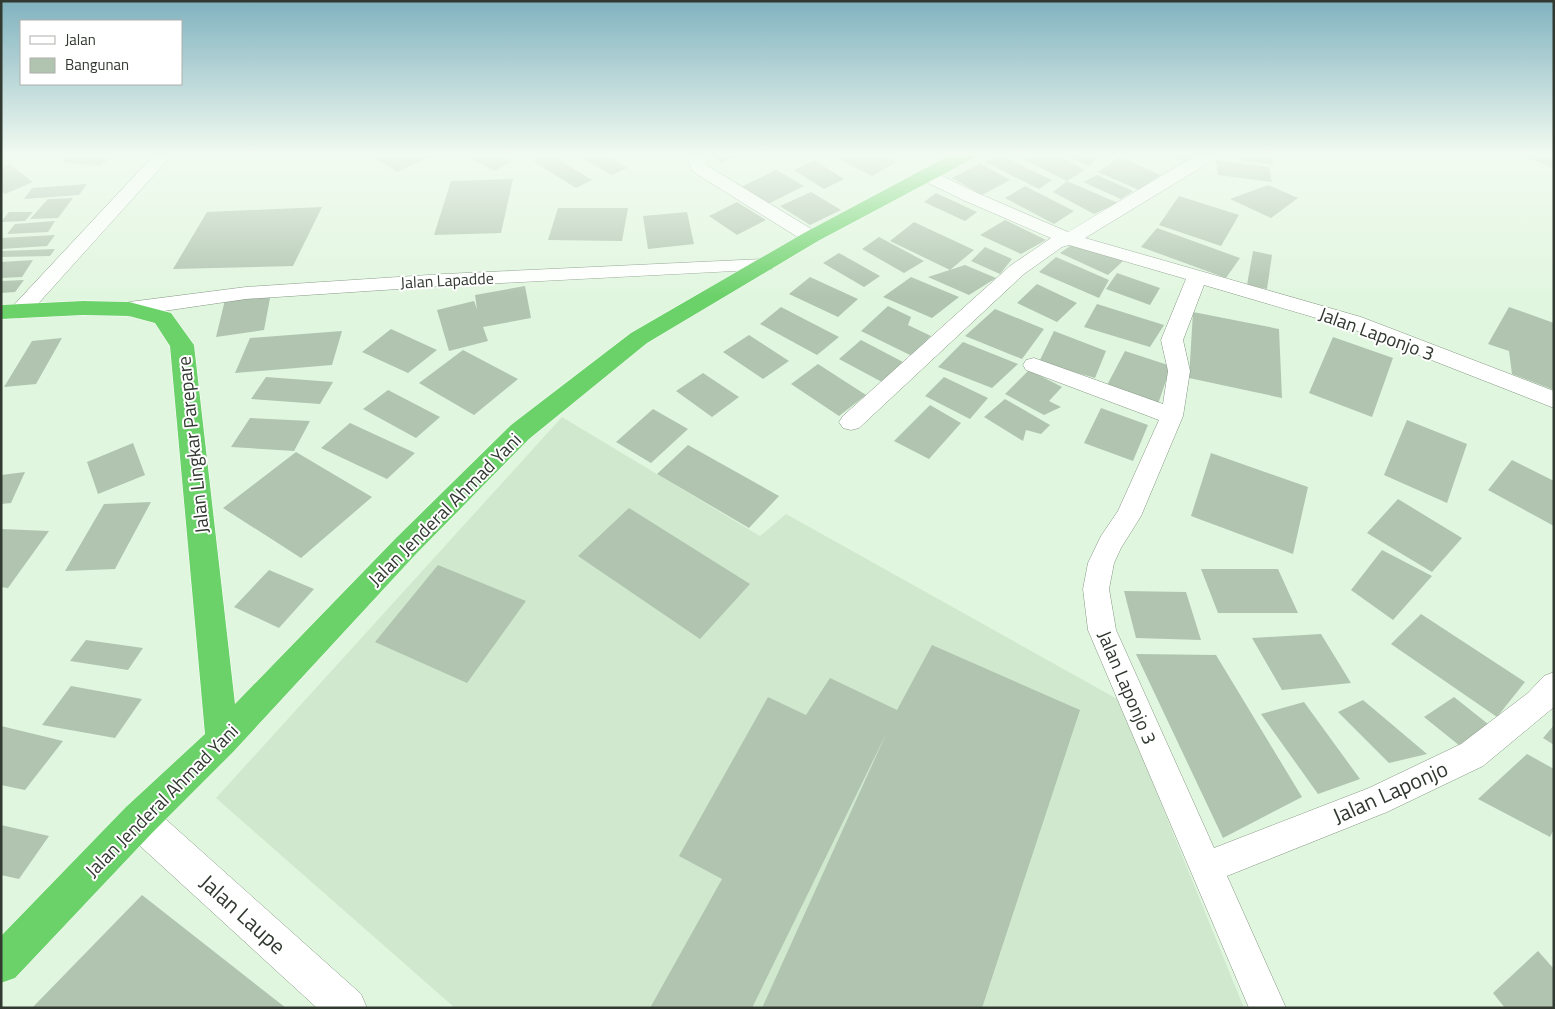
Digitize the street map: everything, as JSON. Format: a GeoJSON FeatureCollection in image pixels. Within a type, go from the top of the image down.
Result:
{"type":"FeatureCollection","features":[{"type":"Feature","properties":{"kind":"highway","name":"Jalan Jenderal Ahmad Yani"},"geometry":{"type":"LineString","coordinates":[[1,964],[139,820],[222,740],[406,546],[520,432],[639,338],[811,237],[876,202]]}},
{"type":"Feature","properties":{"kind":"highway","name":"Jalan Lingkar Parepare"},"geometry":{"type":"LineString","coordinates":[[10,311],[83,308],[130,309],[163,318],[182,344],[222,740]]}},
{"type":"Feature","properties":{"kind":"street"},"geometry":{"type":"LineString","coordinates":[[10,311],[118,202]]}},
{"type":"Feature","properties":{"kind":"street"},"geometry":{"type":"LineString","coordinates":[[755,202],[811,237]]}},
{"type":"Feature","properties":{"kind":"street","name":"Jalan Laponjo 3"},"geometry":{"type":"LineString","coordinates":[[983,202],[1069,239],[1354,322],[1554,400]]}},
{"type":"Feature","properties":{"kind":"street"},"geometry":{"type":"LineString","coordinates":[[851,422],[1017,270],[1055,242],[1069,239],[1131,202]]}},
{"type":"Feature","properties":{"kind":"street","name":"Jalan Lapadde"},"geometry":{"type":"LineString","coordinates":[[130,309],[246,293],[444,280],[765,265]]}},
{"type":"Feature","properties":{"kind":"street","name":"Jalan Laponjo 3"},"geometry":{"type":"LineString","coordinates":[[1197,276],[1172,340],[1179,371],[1172,416],[1128,516],[1110,543],[1101,563],[1096,589],[1102,630],[1268,1008]]}},
{"type":"Feature","properties":{"kind":"street"},"geometry":{"type":"LineString","coordinates":[[1034,365],[1172,416]]}},
{"type":"Feature","properties":{"kind":"street","name":"Jalan Laponjo"},"geometry":{"type":"LineString","coordinates":[[1207,867],[1376,800],[1472,755],[1538,703],[1554,685]]}},
{"type":"Feature","properties":{"kind":"street","name":"Jalan Laupe"},"geometry":{"type":"LineString","coordinates":[[139,820],[347,1008]]}},
{"type":"Feature","properties":{"kind":"shaded area"},"geometry":{"type":"Polygon","coordinates":[[[562,417],[760,536],[786,514],[1119,700],[1244,1008],[455,1008],[216,798],[562,417]]]}},
{"type":"Feature","properties":{"kind":"building"},"geometry":{"type":"Polygon","coordinates":[[[45,202],[70,202],[58,218],[30,219],[45,202]]]}},
{"type":"Feature","properties":{"kind":"building"},"geometry":{"type":"Polygon","coordinates":[[[444,202],[508,202],[501,233],[434,235],[444,202]]]}},
{"type":"Feature","properties":{"kind":"building"},"geometry":{"type":"Polygon","coordinates":[[[737,202],[766,220],[737,235],[709,216],[737,202]]]}},
{"type":"Feature","properties":{"kind":"building"},"geometry":{"type":"Polygon","coordinates":[[[789,202],[828,202],[841,210],[810,225],[780,206],[789,202]]]}},
{"type":"Feature","properties":{"kind":"building"},"geometry":{"type":"Polygon","coordinates":[[[924,202],[956,202],[977,212],[965,221],[924,202]]]}},
{"type":"Feature","properties":{"kind":"building"},"geometry":{"type":"Polygon","coordinates":[[[1013,202],[1057,202],[1074,211],[1054,224],[1013,202]]]}},
{"type":"Feature","properties":{"kind":"building"},"geometry":{"type":"Polygon","coordinates":[[[1072,202],[1118,203],[1094,214],[1072,202]]]}},
{"type":"Feature","properties":{"kind":"building"},"geometry":{"type":"Polygon","coordinates":[[[1175,202],[1198,202],[1239,215],[1221,246],[1159,225],[1175,202]]]}},
{"type":"Feature","properties":{"kind":"building"},"geometry":{"type":"Polygon","coordinates":[[[1237,202],[1292,202],[1271,218],[1237,202]]]}},
{"type":"Feature","properties":{"kind":"building"},"geometry":{"type":"Polygon","coordinates":[[[322,207],[293,266],[173,269],[207,212],[322,207]]]}},
{"type":"Feature","properties":{"kind":"building"},"geometry":{"type":"Polygon","coordinates":[[[558,208],[628,208],[622,241],[548,240],[558,208]]]}},
{"type":"Feature","properties":{"kind":"building"},"geometry":{"type":"Polygon","coordinates":[[[9,212],[33,212],[25,221],[1,222],[9,212]]]}},
{"type":"Feature","properties":{"kind":"building"},"geometry":{"type":"Polygon","coordinates":[[[687,212],[694,244],[648,249],[643,216],[687,212]]]}},
{"type":"Feature","properties":{"kind":"building"},"geometry":{"type":"Polygon","coordinates":[[[1005,220],[1046,240],[1021,254],[980,235],[1005,220]]]}},
{"type":"Feature","properties":{"kind":"building"},"geometry":{"type":"Polygon","coordinates":[[[55,221],[48,232],[7,234],[15,224],[55,221]]]}},
{"type":"Feature","properties":{"kind":"building"},"geometry":{"type":"Polygon","coordinates":[[[914,222],[974,250],[950,270],[890,241],[914,222]]]}},
{"type":"Feature","properties":{"kind":"building"},"geometry":{"type":"Polygon","coordinates":[[[1157,228],[1240,258],[1226,278],[1141,247],[1157,228]]]}},
{"type":"Feature","properties":{"kind":"building"},"geometry":{"type":"Polygon","coordinates":[[[55,235],[47,246],[1,249],[1,238],[55,235]]]}},
{"type":"Feature","properties":{"kind":"building"},"geometry":{"type":"Polygon","coordinates":[[[879,237],[924,261],[904,273],[862,249],[879,237]]]}},
{"type":"Feature","properties":{"kind":"building"},"geometry":{"type":"Polygon","coordinates":[[[1073,244],[1123,261],[1108,275],[1060,253],[1073,244]]]}},
{"type":"Feature","properties":{"kind":"building"},"geometry":{"type":"Polygon","coordinates":[[[985,247],[1012,259],[1000,274],[971,261],[985,247]]]}},
{"type":"Feature","properties":{"kind":"building"},"geometry":{"type":"Polygon","coordinates":[[[55,249],[50,256],[1,257],[1,251],[55,249]]]}},
{"type":"Feature","properties":{"kind":"building"},"geometry":{"type":"Polygon","coordinates":[[[1253,251],[1272,255],[1267,289],[1247,285],[1253,251]]]}},
{"type":"Feature","properties":{"kind":"building"},"geometry":{"type":"Polygon","coordinates":[[[839,253],[880,276],[864,287],[823,263],[839,253]]]}},
{"type":"Feature","properties":{"kind":"building"},"geometry":{"type":"Polygon","coordinates":[[[1056,257],[1109,280],[1099,298],[1039,272],[1056,257]]]}},
{"type":"Feature","properties":{"kind":"building"},"geometry":{"type":"Polygon","coordinates":[[[33,260],[22,277],[1,278],[1,262],[33,260]]]}},
{"type":"Feature","properties":{"kind":"building"},"geometry":{"type":"Polygon","coordinates":[[[965,265],[996,278],[969,295],[928,277],[965,265]]]}},
{"type":"Feature","properties":{"kind":"building"},"geometry":{"type":"Polygon","coordinates":[[[1117,273],[1160,288],[1150,305],[1106,289],[1117,273]]]}},
{"type":"Feature","properties":{"kind":"building"},"geometry":{"type":"Polygon","coordinates":[[[810,277],[858,299],[838,317],[789,294],[810,277]]]}},
{"type":"Feature","properties":{"kind":"building"},"geometry":{"type":"Polygon","coordinates":[[[911,277],[959,297],[932,318],[883,297],[911,277]]]}},
{"type":"Feature","properties":{"kind":"building"},"geometry":{"type":"Polygon","coordinates":[[[24,280],[15,292],[1,293],[1,281],[24,280]]]}},
{"type":"Feature","properties":{"kind":"building"},"geometry":{"type":"Polygon","coordinates":[[[1037,284],[1077,303],[1057,322],[1017,303],[1037,284]]]}},
{"type":"Feature","properties":{"kind":"building"},"geometry":{"type":"Polygon","coordinates":[[[525,286],[531,318],[483,327],[488,341],[449,351],[437,310],[474,301],[477,309],[475,295],[525,286]]]}},
{"type":"Feature","properties":{"kind":"building"},"geometry":{"type":"Polygon","coordinates":[[[271,293],[264,330],[216,337],[225,300],[271,293]]]}},
{"type":"Feature","properties":{"kind":"building"},"geometry":{"type":"Polygon","coordinates":[[[1097,304],[1164,325],[1150,347],[1084,327],[1097,304]]]}},
{"type":"Feature","properties":{"kind":"building"},"geometry":{"type":"Polygon","coordinates":[[[888,306],[911,317],[908,325],[931,336],[912,356],[861,331],[888,306]]]}},
{"type":"Feature","properties":{"kind":"building"},"geometry":{"type":"Polygon","coordinates":[[[781,307],[839,337],[817,355],[760,324],[781,307]]]}},
{"type":"Feature","properties":{"kind":"building"},"geometry":{"type":"Polygon","coordinates":[[[1509,307],[1554,323],[1554,390],[1512,374],[1509,351],[1488,344],[1509,307]]]}},
{"type":"Feature","properties":{"kind":"building"},"geometry":{"type":"Polygon","coordinates":[[[995,309],[1044,329],[1022,359],[965,336],[995,309]]]}},
{"type":"Feature","properties":{"kind":"building"},"geometry":{"type":"Polygon","coordinates":[[[1193,312],[1279,329],[1282,398],[1189,378],[1193,312]]]}},
{"type":"Feature","properties":{"kind":"building"},"geometry":{"type":"Polygon","coordinates":[[[391,329],[437,350],[408,373],[362,352],[391,329]]]}},
{"type":"Feature","properties":{"kind":"building"},"geometry":{"type":"Polygon","coordinates":[[[342,331],[332,365],[235,373],[250,338],[342,331]]]}},
{"type":"Feature","properties":{"kind":"building"},"geometry":{"type":"Polygon","coordinates":[[[1054,331],[1106,351],[1095,378],[1039,362],[1054,331]]]}},
{"type":"Feature","properties":{"kind":"building"},"geometry":{"type":"Polygon","coordinates":[[[749,335],[789,361],[763,379],[723,352],[749,335]]]}},
{"type":"Feature","properties":{"kind":"building"},"geometry":{"type":"Polygon","coordinates":[[[1333,337],[1393,358],[1372,417],[1309,393],[1333,337]]]}},
{"type":"Feature","properties":{"kind":"building"},"geometry":{"type":"Polygon","coordinates":[[[62,338],[36,384],[4,387],[32,341],[62,338]]]}},
{"type":"Feature","properties":{"kind":"building"},"geometry":{"type":"Polygon","coordinates":[[[861,340],[903,362],[882,382],[839,359],[861,340]]]}},
{"type":"Feature","properties":{"kind":"building"},"geometry":{"type":"Polygon","coordinates":[[[963,342],[1018,364],[992,388],[938,367],[963,342]]]}},
{"type":"Feature","properties":{"kind":"building"},"geometry":{"type":"Polygon","coordinates":[[[463,350],[518,379],[474,415],[419,383],[463,350]]]}},
{"type":"Feature","properties":{"kind":"building"},"geometry":{"type":"Polygon","coordinates":[[[1125,351],[1171,366],[1158,404],[1106,387],[1125,351]]]}},
{"type":"Feature","properties":{"kind":"building"},"geometry":{"type":"Polygon","coordinates":[[[818,364],[866,395],[839,416],[791,384],[818,364]]]}},
{"type":"Feature","properties":{"kind":"building"},"geometry":{"type":"Polygon","coordinates":[[[1029,370],[1062,387],[1049,401],[1061,407],[1044,415],[1005,394],[1029,370]]]}},
{"type":"Feature","properties":{"kind":"building"},"geometry":{"type":"Polygon","coordinates":[[[703,373],[739,397],[712,417],[676,391],[703,373]]]}},
{"type":"Feature","properties":{"kind":"building"},"geometry":{"type":"Polygon","coordinates":[[[266,377],[333,382],[320,404],[251,399],[266,377]]]}},
{"type":"Feature","properties":{"kind":"building"},"geometry":{"type":"Polygon","coordinates":[[[944,377],[988,398],[970,419],[925,396],[944,377]]]}},
{"type":"Feature","properties":{"kind":"building"},"geometry":{"type":"Polygon","coordinates":[[[388,390],[440,417],[416,438],[363,409],[388,390]]]}},
{"type":"Feature","properties":{"kind":"building"},"geometry":{"type":"Polygon","coordinates":[[[1005,399],[1050,425],[1041,434],[1026,430],[1023,441],[984,417],[1005,399]]]}},
{"type":"Feature","properties":{"kind":"building"},"geometry":{"type":"Polygon","coordinates":[[[930,405],[961,423],[929,459],[894,441],[930,405]]]}},
{"type":"Feature","properties":{"kind":"building"},"geometry":{"type":"Polygon","coordinates":[[[1101,408],[1148,425],[1133,461],[1084,443],[1101,408]]]}},
{"type":"Feature","properties":{"kind":"building"},"geometry":{"type":"Polygon","coordinates":[[[653,409],[688,429],[651,463],[616,442],[653,409]]]}},
{"type":"Feature","properties":{"kind":"building"},"geometry":{"type":"Polygon","coordinates":[[[250,418],[310,421],[294,451],[231,447],[250,418]]]}},
{"type":"Feature","properties":{"kind":"building"},"geometry":{"type":"Polygon","coordinates":[[[1407,420],[1467,444],[1447,503],[1384,475],[1407,420]]]}},
{"type":"Feature","properties":{"kind":"building"},"geometry":{"type":"Polygon","coordinates":[[[350,423],[415,453],[387,479],[321,448],[350,423]]]}},
{"type":"Feature","properties":{"kind":"building"},"geometry":{"type":"Polygon","coordinates":[[[133,443],[145,475],[98,494],[87,462],[133,443]]]}},
{"type":"Feature","properties":{"kind":"building"},"geometry":{"type":"Polygon","coordinates":[[[688,445],[779,496],[749,528],[657,474],[688,445]]]}},
{"type":"Feature","properties":{"kind":"building"},"geometry":{"type":"Polygon","coordinates":[[[296,452],[372,497],[301,558],[223,508],[296,452]]]}},
{"type":"Feature","properties":{"kind":"building"},"geometry":{"type":"Polygon","coordinates":[[[1211,453],[1308,487],[1293,554],[1191,516],[1211,453]]]}},
{"type":"Feature","properties":{"kind":"building"},"geometry":{"type":"Polygon","coordinates":[[[1512,460],[1554,481],[1554,526],[1488,490],[1512,460]]]}},
{"type":"Feature","properties":{"kind":"building"},"geometry":{"type":"Polygon","coordinates":[[[25,472],[11,503],[1,504],[1,475],[25,472]]]}},
{"type":"Feature","properties":{"kind":"building"},"geometry":{"type":"Polygon","coordinates":[[[1398,499],[1462,538],[1432,572],[1367,533],[1398,499]]]}},
{"type":"Feature","properties":{"kind":"building"},"geometry":{"type":"Polygon","coordinates":[[[151,502],[115,569],[65,571],[104,504],[151,502]]]}},
{"type":"Feature","properties":{"kind":"building"},"geometry":{"type":"Polygon","coordinates":[[[629,508],[750,584],[700,639],[578,556],[629,508]]]}},
{"type":"Feature","properties":{"kind":"building"},"geometry":{"type":"Polygon","coordinates":[[[1,529],[49,531],[8,588],[1,587],[1,529]]]}},
{"type":"Feature","properties":{"kind":"building"},"geometry":{"type":"Polygon","coordinates":[[[1382,550],[1432,576],[1393,620],[1351,590],[1382,550]]]}},
{"type":"Feature","properties":{"kind":"building"},"geometry":{"type":"Polygon","coordinates":[[[438,565],[526,601],[467,683],[375,642],[438,565]]]}},
{"type":"Feature","properties":{"kind":"building"},"geometry":{"type":"Polygon","coordinates":[[[1201,569],[1278,569],[1298,613],[1218,613],[1201,569]]]}},
{"type":"Feature","properties":{"kind":"building"},"geometry":{"type":"Polygon","coordinates":[[[269,570],[314,589],[279,628],[234,607],[269,570]]]}},
{"type":"Feature","properties":{"kind":"building"},"geometry":{"type":"Polygon","coordinates":[[[1124,591],[1186,592],[1201,640],[1136,638],[1124,591]]]}},
{"type":"Feature","properties":{"kind":"building"},"geometry":{"type":"Polygon","coordinates":[[[1421,614],[1525,682],[1497,717],[1391,644],[1421,614]]]}},
{"type":"Feature","properties":{"kind":"building"},"geometry":{"type":"Polygon","coordinates":[[[1321,634],[1351,683],[1282,690],[1252,638],[1321,634]]]}},
{"type":"Feature","properties":{"kind":"building"},"geometry":{"type":"Polygon","coordinates":[[[86,640],[143,648],[128,670],[70,661],[86,640]]]}},
{"type":"Feature","properties":{"kind":"building"},"geometry":{"type":"Polygon","coordinates":[[[932,645],[1080,710],[982,1008],[762,1008],[887,732],[752,1008],[650,1008],[722,879],[679,856],[768,697],[806,715],[830,678],[897,710],[932,645]]]}},
{"type":"Feature","properties":{"kind":"building"},"geometry":{"type":"Polygon","coordinates":[[[1136,654],[1216,655],[1302,797],[1223,838],[1136,654]]]}},
{"type":"Feature","properties":{"kind":"building"},"geometry":{"type":"Polygon","coordinates":[[[71,686],[142,699],[115,738],[42,725],[71,686]]]}},
{"type":"Feature","properties":{"kind":"building"},"geometry":{"type":"Polygon","coordinates":[[[1454,697],[1488,724],[1460,746],[1424,717],[1454,697]]]}},
{"type":"Feature","properties":{"kind":"building"},"geometry":{"type":"Polygon","coordinates":[[[1363,700],[1427,754],[1389,763],[1338,712],[1363,700]]]}},
{"type":"Feature","properties":{"kind":"building"},"geometry":{"type":"Polygon","coordinates":[[[1304,702],[1360,779],[1318,794],[1261,714],[1304,702]]]}},
{"type":"Feature","properties":{"kind":"building"},"geometry":{"type":"Polygon","coordinates":[[[1554,725],[1554,745],[1543,738],[1554,725]]]}},
{"type":"Feature","properties":{"kind":"building"},"geometry":{"type":"Polygon","coordinates":[[[1,726],[63,741],[25,790],[1,785],[1,726]]]}},
{"type":"Feature","properties":{"kind":"building"},"geometry":{"type":"Polygon","coordinates":[[[1527,754],[1554,769],[1554,829],[1550,837],[1478,799],[1527,754]]]}},
{"type":"Feature","properties":{"kind":"building"},"geometry":{"type":"Polygon","coordinates":[[[1,825],[49,836],[19,879],[1,875],[1,825]]]}},
{"type":"Feature","properties":{"kind":"building"},"geometry":{"type":"Polygon","coordinates":[[[142,895],[286,1008],[32,1008],[142,895]]]}},
{"type":"Feature","properties":{"kind":"building"},"geometry":{"type":"Polygon","coordinates":[[[1538,951],[1554,969],[1554,1008],[1505,1008],[1493,993],[1538,951]]]}}]}
